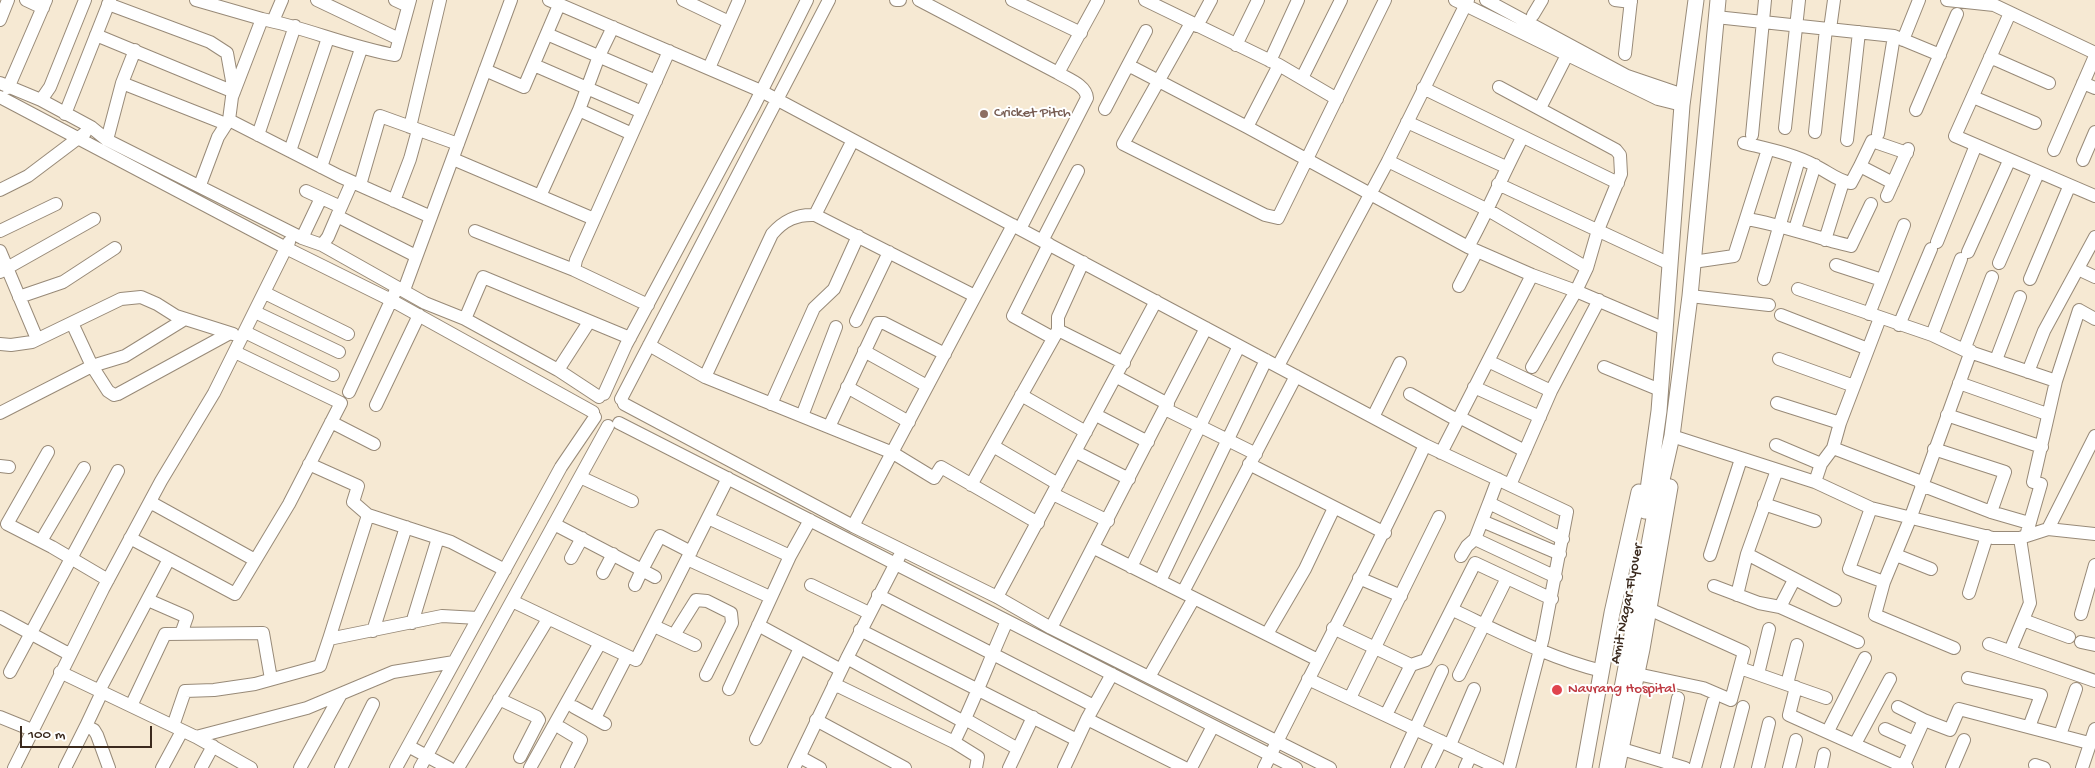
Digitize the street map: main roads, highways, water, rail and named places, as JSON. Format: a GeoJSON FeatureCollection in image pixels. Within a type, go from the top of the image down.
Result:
{"type":"FeatureCollection","features":[{"type":"Feature","properties":{"kind":"main road"},"geometry":{"type":"LineString","coordinates":[[1617,768],[1637,674],[1671,483],[1657,470],[1660,390],[1683,100],[1696,0]]}},
{"type":"Feature","properties":{"kind":"main road"},"geometry":{"type":"LineString","coordinates":[[1584,768],[1612,613],[1641,484],[1657,470],[1672,436],[1690,296],[1718,0]]}},
{"type":"Feature","properties":{"kind":"main road","name":"Amit Nagar Flyover"},"geometry":{"type":"LineString","coordinates":[[1607,768],[1657,470]]}},
{"type":"Feature","properties":{"kind":"main road","name":"Amit Nagar Flyover"},"geometry":{"type":"LineString","coordinates":[[1596,768],[1653,496]]}},
{"type":"Feature","properties":{"kind":"place","name":"Cricket Pitch"},"geometry":{"type":"Point","coordinates":[984,114]}},
{"type":"Feature","properties":{"kind":"place","name":"Navrang Hospital"},"geometry":{"type":"Point","coordinates":[1557,690]}}]}
